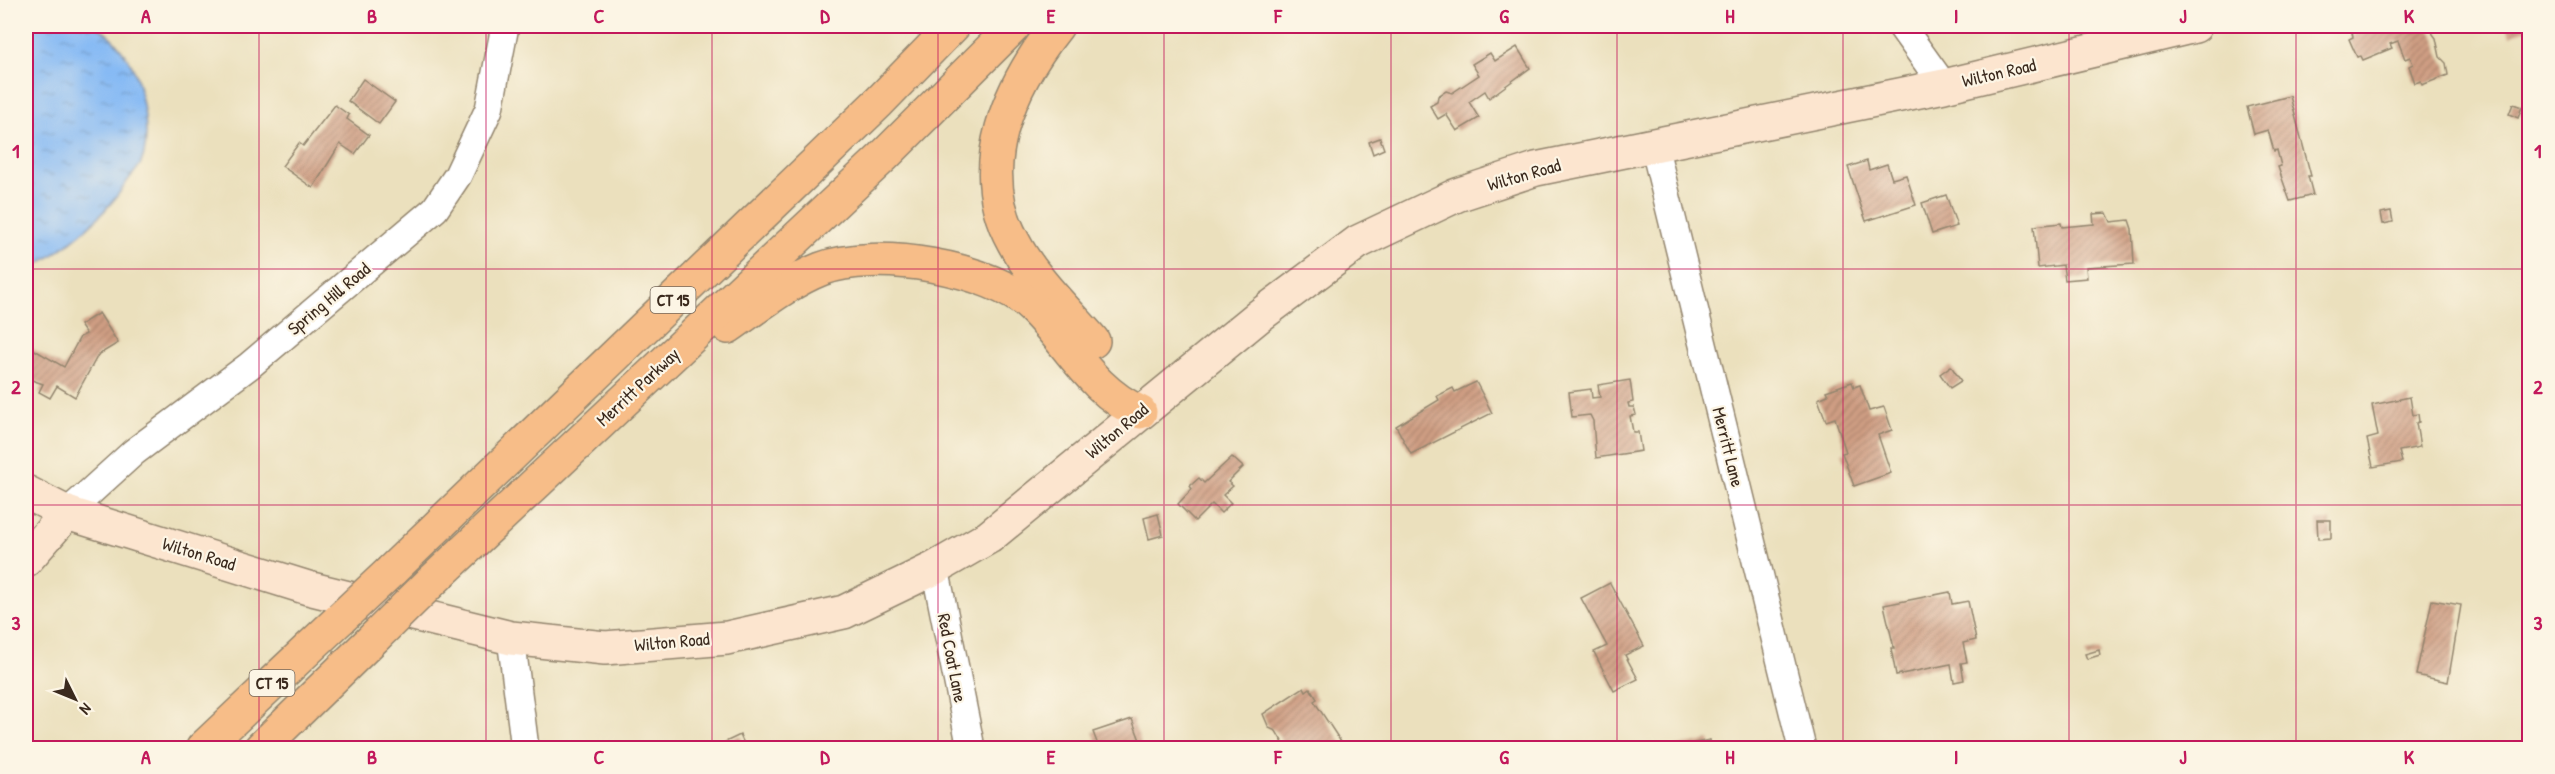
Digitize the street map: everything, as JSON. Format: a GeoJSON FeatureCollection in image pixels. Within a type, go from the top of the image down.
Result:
{"type":"FeatureCollection","features":[{"type":"Feature","properties":{"kind":"highway","name":"CT 15"},"geometry":{"type":"LineString","coordinates":[[204,748],[870,110],[953,26]]}},
{"type":"Feature","properties":{"kind":"highway","name":"Merritt Parkway"},"geometry":{"type":"LineString","coordinates":[[261,748],[554,465],[883,157],[1014,26]]}},
{"type":"Feature","properties":{"kind":"highway"},"geometry":{"type":"LineString","coordinates":[[1058,26],[1021,77],[1006,109],[997,146],[997,187],[1002,215],[1013,242],[1045,285],[1122,374],[1140,412]]}},
{"type":"Feature","properties":{"kind":"highway"},"geometry":{"type":"LineString","coordinates":[[554,465],[714,336],[771,297],[822,269],[881,259],[933,265],[990,280],[1032,306],[1105,388],[1126,406],[1140,412]]}},
{"type":"Feature","properties":{"kind":"main road","name":"Wilton Road"},"geometry":{"type":"LineString","coordinates":[[26,492],[67,513],[308,588],[511,638],[605,648],[727,638],[844,612],[935,568],[989,537],[1259,316],[1358,242],[1457,195],[1536,169],[1944,86],[2195,26]]}},
{"type":"Feature","properties":{"kind":"main road"},"geometry":{"type":"LineString","coordinates":[[26,560],[67,513]]}},
{"type":"Feature","properties":{"kind":"street","name":"Spring Hill Road"},"geometry":{"type":"LineString","coordinates":[[67,513],[134,452],[249,366],[435,209],[459,175],[489,109],[505,26]]}},
{"type":"Feature","properties":{"kind":"street"},"geometry":{"type":"LineString","coordinates":[[1901,26],[1944,86]]}},
{"type":"Feature","properties":{"kind":"street","name":"Merritt Lane"},"geometry":{"type":"LineString","coordinates":[[1654,145],[1802,748]]}},
{"type":"Feature","properties":{"kind":"street","name":"Red Coat Lane"},"geometry":{"type":"LineString","coordinates":[[935,568],[971,748]]}},
{"type":"Feature","properties":{"kind":"street"},"geometry":{"type":"LineString","coordinates":[[511,638],[525,748]]}},
{"type":"Feature","properties":{"kind":"water"},"geometry":{"type":"Polygon","coordinates":[[[88,25],[101,29],[108,35],[127,58],[136,75],[146,122],[146,144],[141,163],[105,210],[81,234],[26,271],[26,26],[88,25]]]}},
{"type":"Feature","properties":{"kind":"building"},"geometry":{"type":"Polygon","coordinates":[[[2370,26],[2427,26],[2436,38],[2440,57],[2446,63],[2448,75],[2422,85],[2421,81],[2415,83],[2409,66],[2413,64],[2410,57],[2405,59],[2398,41],[2390,44],[2392,48],[2363,60],[2361,56],[2357,57],[2349,39],[2353,37],[2352,33],[2370,26]]]}},
{"type":"Feature","properties":{"kind":"building"},"geometry":{"type":"Polygon","coordinates":[[[2506,26],[2530,26],[2530,28],[2510,36],[2506,26]]]}},
{"type":"Feature","properties":{"kind":"building"},"geometry":{"type":"Polygon","coordinates":[[[1517,47],[1530,68],[1489,98],[1485,91],[1469,102],[1479,118],[1457,131],[1446,114],[1438,119],[1430,106],[1437,102],[1438,96],[1446,91],[1452,93],[1479,75],[1472,64],[1490,53],[1495,61],[1517,47]]]}},
{"type":"Feature","properties":{"kind":"building"},"geometry":{"type":"Polygon","coordinates":[[[363,79],[395,102],[379,124],[348,101],[363,79]]]}},
{"type":"Feature","properties":{"kind":"building"},"geometry":{"type":"Polygon","coordinates":[[[2290,96],[2311,176],[2308,176],[2313,195],[2290,201],[2278,167],[2281,166],[2277,150],[2274,151],[2268,130],[2254,134],[2247,107],[2290,96]]]}},
{"type":"Feature","properties":{"kind":"building"},"geometry":{"type":"Polygon","coordinates":[[[2513,104],[2522,107],[2518,118],[2509,114],[2513,104]]]}},
{"type":"Feature","properties":{"kind":"building"},"geometry":{"type":"Polygon","coordinates":[[[335,105],[349,115],[347,119],[369,135],[355,154],[340,144],[313,188],[282,166],[299,143],[303,146],[335,105]]]}},
{"type":"Feature","properties":{"kind":"building"},"geometry":{"type":"Polygon","coordinates":[[[1380,138],[1384,149],[1373,154],[1369,142],[1380,138]]]}},
{"type":"Feature","properties":{"kind":"building"},"geometry":{"type":"Polygon","coordinates":[[[1867,161],[1869,170],[1887,164],[1892,179],[1906,175],[1916,205],[1866,221],[1848,167],[1867,161]]]}},
{"type":"Feature","properties":{"kind":"building"},"geometry":{"type":"Polygon","coordinates":[[[1946,195],[1957,226],[1932,234],[1922,203],[1946,195]]]}},
{"type":"Feature","properties":{"kind":"building"},"geometry":{"type":"Polygon","coordinates":[[[2391,211],[2393,222],[2383,224],[2381,213],[2391,211]]]}},
{"type":"Feature","properties":{"kind":"building"},"geometry":{"type":"Polygon","coordinates":[[[2107,213],[2111,222],[2129,220],[2132,229],[2134,264],[2086,267],[2087,278],[2065,280],[2063,265],[2038,268],[2034,226],[2061,223],[2062,227],[2094,224],[2093,214],[2107,213]]]}},
{"type":"Feature","properties":{"kind":"building"},"geometry":{"type":"Polygon","coordinates":[[[99,313],[118,343],[98,355],[75,397],[57,386],[50,398],[39,392],[43,384],[26,378],[26,345],[64,367],[80,337],[86,334],[80,325],[99,313]]]}},
{"type":"Feature","properties":{"kind":"building"},"geometry":{"type":"Polygon","coordinates":[[[1951,366],[1961,381],[1950,388],[1940,374],[1951,366]]]}},
{"type":"Feature","properties":{"kind":"building"},"geometry":{"type":"Polygon","coordinates":[[[1630,380],[1633,402],[1628,403],[1629,407],[1634,407],[1636,415],[1630,416],[1633,432],[1638,432],[1641,451],[1596,458],[1593,421],[1590,415],[1572,417],[1569,392],[1591,389],[1592,398],[1600,397],[1598,385],[1630,380]]]}},
{"type":"Feature","properties":{"kind":"building"},"geometry":{"type":"Polygon","coordinates":[[[1476,382],[1492,413],[1411,454],[1396,426],[1439,400],[1437,396],[1453,388],[1455,392],[1476,382]]]}},
{"type":"Feature","properties":{"kind":"building"},"geometry":{"type":"Polygon","coordinates":[[[1852,382],[1854,387],[1860,385],[1869,411],[1884,407],[1892,430],[1878,435],[1891,473],[1854,486],[1842,453],[1846,452],[1835,418],[1826,421],[1818,399],[1828,395],[1826,391],[1852,382]]]}},
{"type":"Feature","properties":{"kind":"building"},"geometry":{"type":"Polygon","coordinates":[[[2410,397],[2413,415],[2418,414],[2419,422],[2416,423],[2420,447],[2399,451],[2402,462],[2373,467],[2367,439],[2378,436],[2372,405],[2410,397]]]}},
{"type":"Feature","properties":{"kind":"building"},"geometry":{"type":"Polygon","coordinates":[[[1232,457],[1243,467],[1228,482],[1233,486],[1223,495],[1231,503],[1221,513],[1212,504],[1195,521],[1178,504],[1192,489],[1190,486],[1199,478],[1204,483],[1232,457]]]}},
{"type":"Feature","properties":{"kind":"building"},"geometry":{"type":"Polygon","coordinates":[[[1158,514],[1163,535],[1149,539],[1144,518],[1158,514]]]}},
{"type":"Feature","properties":{"kind":"building"},"geometry":{"type":"Polygon","coordinates":[[[2317,520],[2331,520],[2331,538],[2318,539],[2317,520]]]}},
{"type":"Feature","properties":{"kind":"building"},"geometry":{"type":"Polygon","coordinates":[[[1610,583],[1644,646],[1625,655],[1638,679],[1614,691],[1594,652],[1607,646],[1581,598],[1610,583]]]}},
{"type":"Feature","properties":{"kind":"building"},"geometry":{"type":"Polygon","coordinates":[[[1950,592],[1952,604],[1968,601],[1976,640],[1963,643],[1967,662],[1961,663],[1964,680],[1954,682],[1951,664],[1896,675],[1891,648],[1894,648],[1884,605],[1950,592]]]}},
{"type":"Feature","properties":{"kind":"building"},"geometry":{"type":"Polygon","coordinates":[[[2432,600],[2461,605],[2448,682],[2416,675],[2432,600]]]}},
{"type":"Feature","properties":{"kind":"building"},"geometry":{"type":"Polygon","coordinates":[[[2099,650],[2100,655],[2087,659],[2085,654],[2099,650]]]}},
{"type":"Feature","properties":{"kind":"building"},"geometry":{"type":"Polygon","coordinates":[[[1304,687],[1306,691],[1310,688],[1317,699],[1314,701],[1345,748],[1286,748],[1276,731],[1269,728],[1263,714],[1304,687]]]}},
{"type":"Feature","properties":{"kind":"building"},"geometry":{"type":"Polygon","coordinates":[[[1132,719],[1141,743],[1131,748],[1099,748],[1093,732],[1132,719]]]}},
{"type":"Feature","properties":{"kind":"building"},"geometry":{"type":"Polygon","coordinates":[[[740,735],[746,748],[713,748],[740,735]]]}},
{"type":"Feature","properties":{"kind":"building"},"geometry":{"type":"Polygon","coordinates":[[[1710,740],[1712,748],[1675,748],[1675,747],[1710,740]]]}},
{"type":"Feature","properties":{"kind":"building"},"geometry":{"type":"Polygon","coordinates":[[[2530,743],[2530,748],[2514,748],[2513,745],[2530,743]]]}}]}
